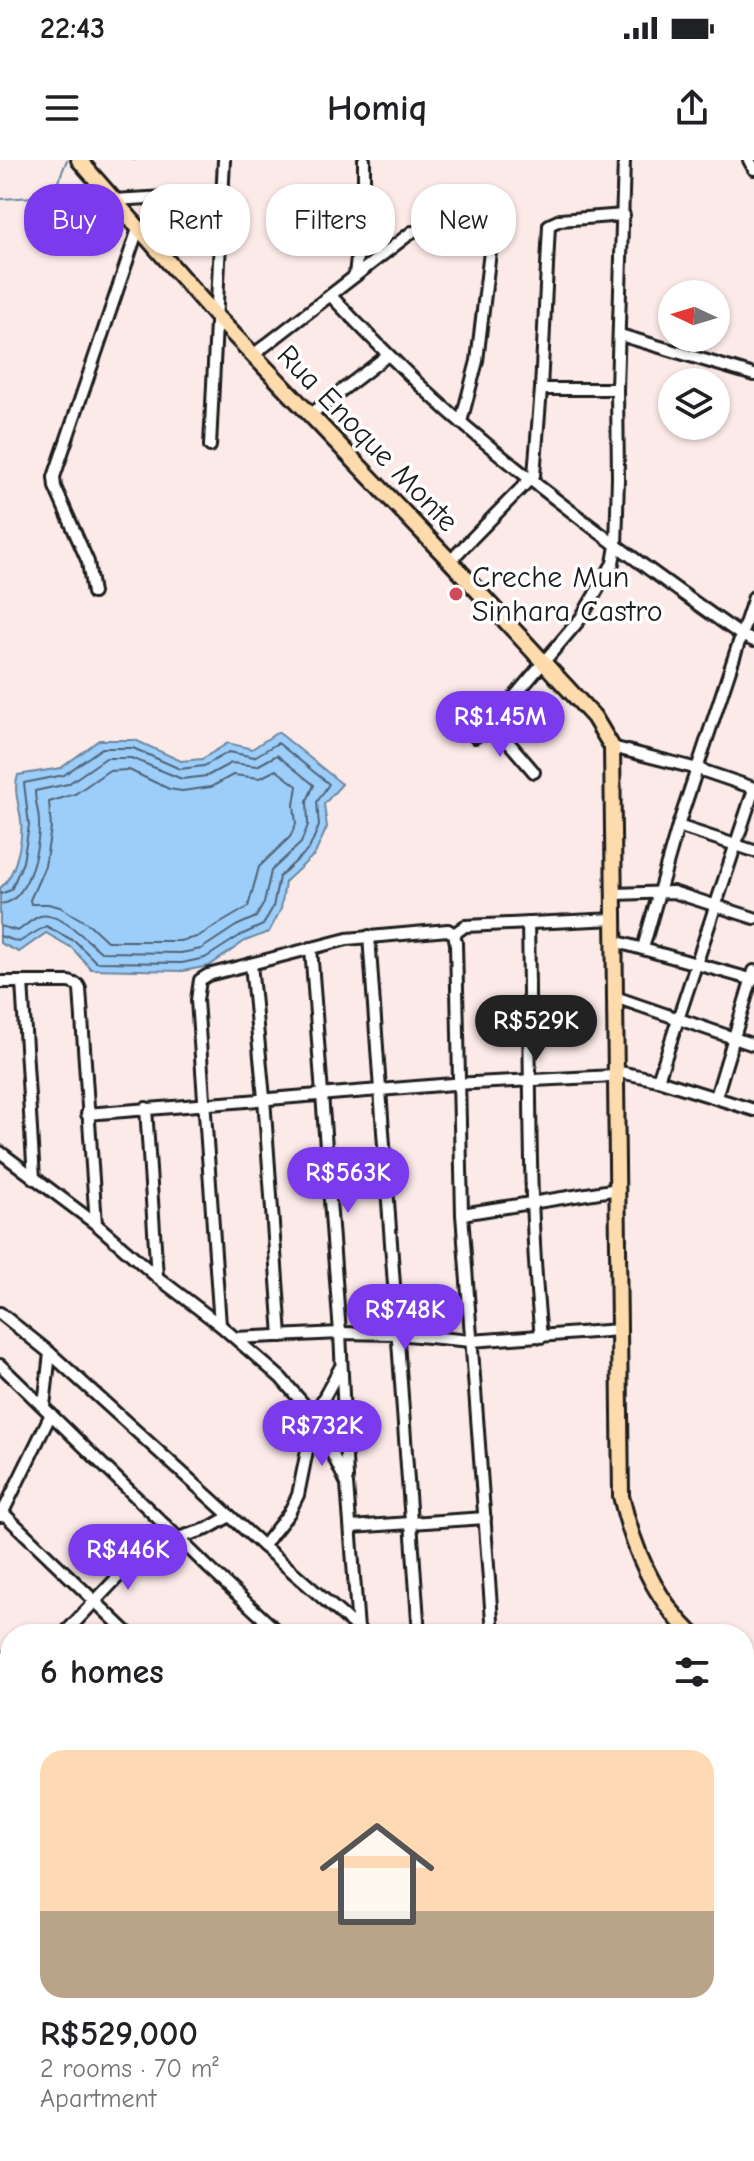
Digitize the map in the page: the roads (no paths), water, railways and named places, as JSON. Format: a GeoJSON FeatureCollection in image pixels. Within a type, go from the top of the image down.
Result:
{"type":"FeatureCollection","features":[{"type":"Feature","properties":{"kind":"main road","name":"Rua Enoque Monte"},"geometry":{"type":"LineString","coordinates":[[79,160],[99,184]]}},
{"type":"Feature","properties":{"kind":"main road","name":"Rua Enoque Monte"},"geometry":{"type":"LineString","coordinates":[[124,213],[214,314],[544,662],[594,717],[612,747]]}},
{"type":"Feature","properties":{"kind":"main road"},"geometry":{"type":"LineString","coordinates":[[612,747],[621,1496],[630,1534],[648,1576],[683,1624]]}},
{"type":"Feature","properties":{"kind":"street"},"geometry":{"type":"LineString","coordinates":[[221,184],[224,160]]}},
{"type":"Feature","properties":{"kind":"street"},"geometry":{"type":"LineString","coordinates":[[355,275],[364,197],[364,160]]}},
{"type":"Feature","properties":{"kind":"street"},"geometry":{"type":"LineString","coordinates":[[475,737],[492,723],[581,618],[613,563],[616,546],[624,160]]}},
{"type":"Feature","properties":{"kind":"street"},"geometry":{"type":"LineString","coordinates":[[749,160],[754,169]]}},
{"type":"Feature","properties":{"kind":"street"},"geometry":{"type":"LineString","coordinates":[[450,561],[530,479],[535,464],[548,227],[560,220],[624,215]]}},
{"type":"Feature","properties":{"kind":"street"},"geometry":{"type":"LineString","coordinates":[[93,593],[88,562],[55,487],[54,477],[138,229]]}},
{"type":"Feature","properties":{"kind":"street"},"geometry":{"type":"LineString","coordinates":[[253,355],[332,297],[355,275],[411,233]]}},
{"type":"Feature","properties":{"kind":"street"},"geometry":{"type":"LineString","coordinates":[[210,446],[217,256]]}},
{"type":"Feature","properties":{"kind":"street"},"geometry":{"type":"LineString","coordinates":[[461,422],[477,361],[489,256]]}},
{"type":"Feature","properties":{"kind":"street"},"geometry":{"type":"LineString","coordinates":[[332,297],[388,355],[461,422],[530,479],[616,546],[741,635],[754,641]]}},
{"type":"Feature","properties":{"kind":"street"},"geometry":{"type":"LineString","coordinates":[[620,335],[754,375]]}},
{"type":"Feature","properties":{"kind":"street"},"geometry":{"type":"LineString","coordinates":[[311,414],[388,355]]}},
{"type":"Feature","properties":{"kind":"street"},"geometry":{"type":"LineString","coordinates":[[541,389],[617,389]]}},
{"type":"Feature","properties":{"kind":"street"},"geometry":{"type":"LineString","coordinates":[[643,948],[678,826],[754,597]]}},
{"type":"Feature","properties":{"kind":"street"},"geometry":{"type":"LineString","coordinates":[[492,723],[534,772]]}},
{"type":"Feature","properties":{"kind":"street"},"geometry":{"type":"LineString","coordinates":[[612,747],[698,769],[754,788],[658,1080]]}},
{"type":"Feature","properties":{"kind":"street"},"geometry":{"type":"LineString","coordinates":[[678,826],[754,851]]}},
{"type":"Feature","properties":{"kind":"street"},"geometry":{"type":"LineString","coordinates":[[615,894],[685,894],[754,918]]}},
{"type":"Feature","properties":{"kind":"street"},"geometry":{"type":"LineString","coordinates":[[454,934],[465,926],[615,919]]}},
{"type":"Feature","properties":{"kind":"street"},"geometry":{"type":"LineString","coordinates":[[528,923],[531,1202],[541,1337]]}},
{"type":"Feature","properties":{"kind":"street"},"geometry":{"type":"LineString","coordinates":[[220,1325],[200,980],[208,975],[311,948],[369,936],[444,929],[454,934]]}},
{"type":"Feature","properties":{"kind":"street"},"geometry":{"type":"LineString","coordinates":[[454,934],[462,1214],[492,1624]]}},
{"type":"Feature","properties":{"kind":"street"},"geometry":{"type":"LineString","coordinates":[[369,936],[418,1624]]}},
{"type":"Feature","properties":{"kind":"street"},"geometry":{"type":"LineString","coordinates":[[614,941],[753,977],[716,1097]]}},
{"type":"Feature","properties":{"kind":"street"},"geometry":{"type":"LineString","coordinates":[[311,948],[340,1333],[347,1484],[360,1624]]}},
{"type":"Feature","properties":{"kind":"street"},"geometry":{"type":"LineString","coordinates":[[251,964],[281,1336]]}},
{"type":"Feature","properties":{"kind":"street"},"geometry":{"type":"LineString","coordinates":[[0,982],[69,982],[80,989],[96,1224]]}},
{"type":"Feature","properties":{"kind":"street"},"geometry":{"type":"LineString","coordinates":[[22,982],[34,1179]]}},
{"type":"Feature","properties":{"kind":"street"},"geometry":{"type":"LineString","coordinates":[[615,997],[754,1045]]}},
{"type":"Feature","properties":{"kind":"street"},"geometry":{"type":"LineString","coordinates":[[87,1114],[459,1083],[615,1074],[658,1080],[754,1110]]}},
{"type":"Feature","properties":{"kind":"street"},"geometry":{"type":"LineString","coordinates":[[146,1108],[157,1277]]}},
{"type":"Feature","properties":{"kind":"street"},"geometry":{"type":"LineString","coordinates":[[0,1152],[96,1224],[281,1378],[314,1416],[347,1484]]}},
{"type":"Feature","properties":{"kind":"street"},"geometry":{"type":"LineString","coordinates":[[462,1214],[618,1189]]}},
{"type":"Feature","properties":{"kind":"street"},"geometry":{"type":"LineString","coordinates":[[0,1313],[50,1353],[353,1624]]}},
{"type":"Feature","properties":{"kind":"street"},"geometry":{"type":"LineString","coordinates":[[236,1338],[340,1333],[397,1334],[471,1341],[619,1330]]}},
{"type":"Feature","properties":{"kind":"street"},"geometry":{"type":"LineString","coordinates":[[50,1353],[48,1410],[1,1513],[118,1624]]}},
{"type":"Feature","properties":{"kind":"street"},"geometry":{"type":"LineString","coordinates":[[0,1365],[268,1624]]}},
{"type":"Feature","properties":{"kind":"street"},"geometry":{"type":"LineString","coordinates":[[263,1546],[289,1513],[298,1495],[314,1416],[342,1365]]}},
{"type":"Feature","properties":{"kind":"street"},"geometry":{"type":"LineString","coordinates":[[178,1538],[207,1529],[230,1516]]}},
{"type":"Feature","properties":{"kind":"street"},"geometry":{"type":"LineString","coordinates":[[351,1527],[485,1518]]}},
{"type":"Feature","properties":{"kind":"street"},"geometry":{"type":"LineString","coordinates":[[74,1624],[166,1526]]}},
{"type":"Feature","properties":{"kind":"water"},"geometry":{"type":"Polygon","coordinates":[[[278,732],[342,784],[324,804],[327,827],[315,854],[285,882],[281,909],[269,932],[245,941],[209,966],[183,971],[91,969],[72,948],[46,933],[19,952],[0,943],[0,888],[14,866],[21,837],[16,792],[18,775],[61,768],[99,740],[135,740],[181,761],[202,759],[228,743],[252,749],[278,732]]]}},
{"type":"Feature","properties":{"kind":"waterway"},"geometry":{"type":"LineString","coordinates":[[0,199],[52,196],[67,160]]}},
{"type":"Feature","properties":{"kind":"place","name":"Creche Mun Sinhara Castro"},"geometry":{"type":"Point","coordinates":[456,594]}}]}
